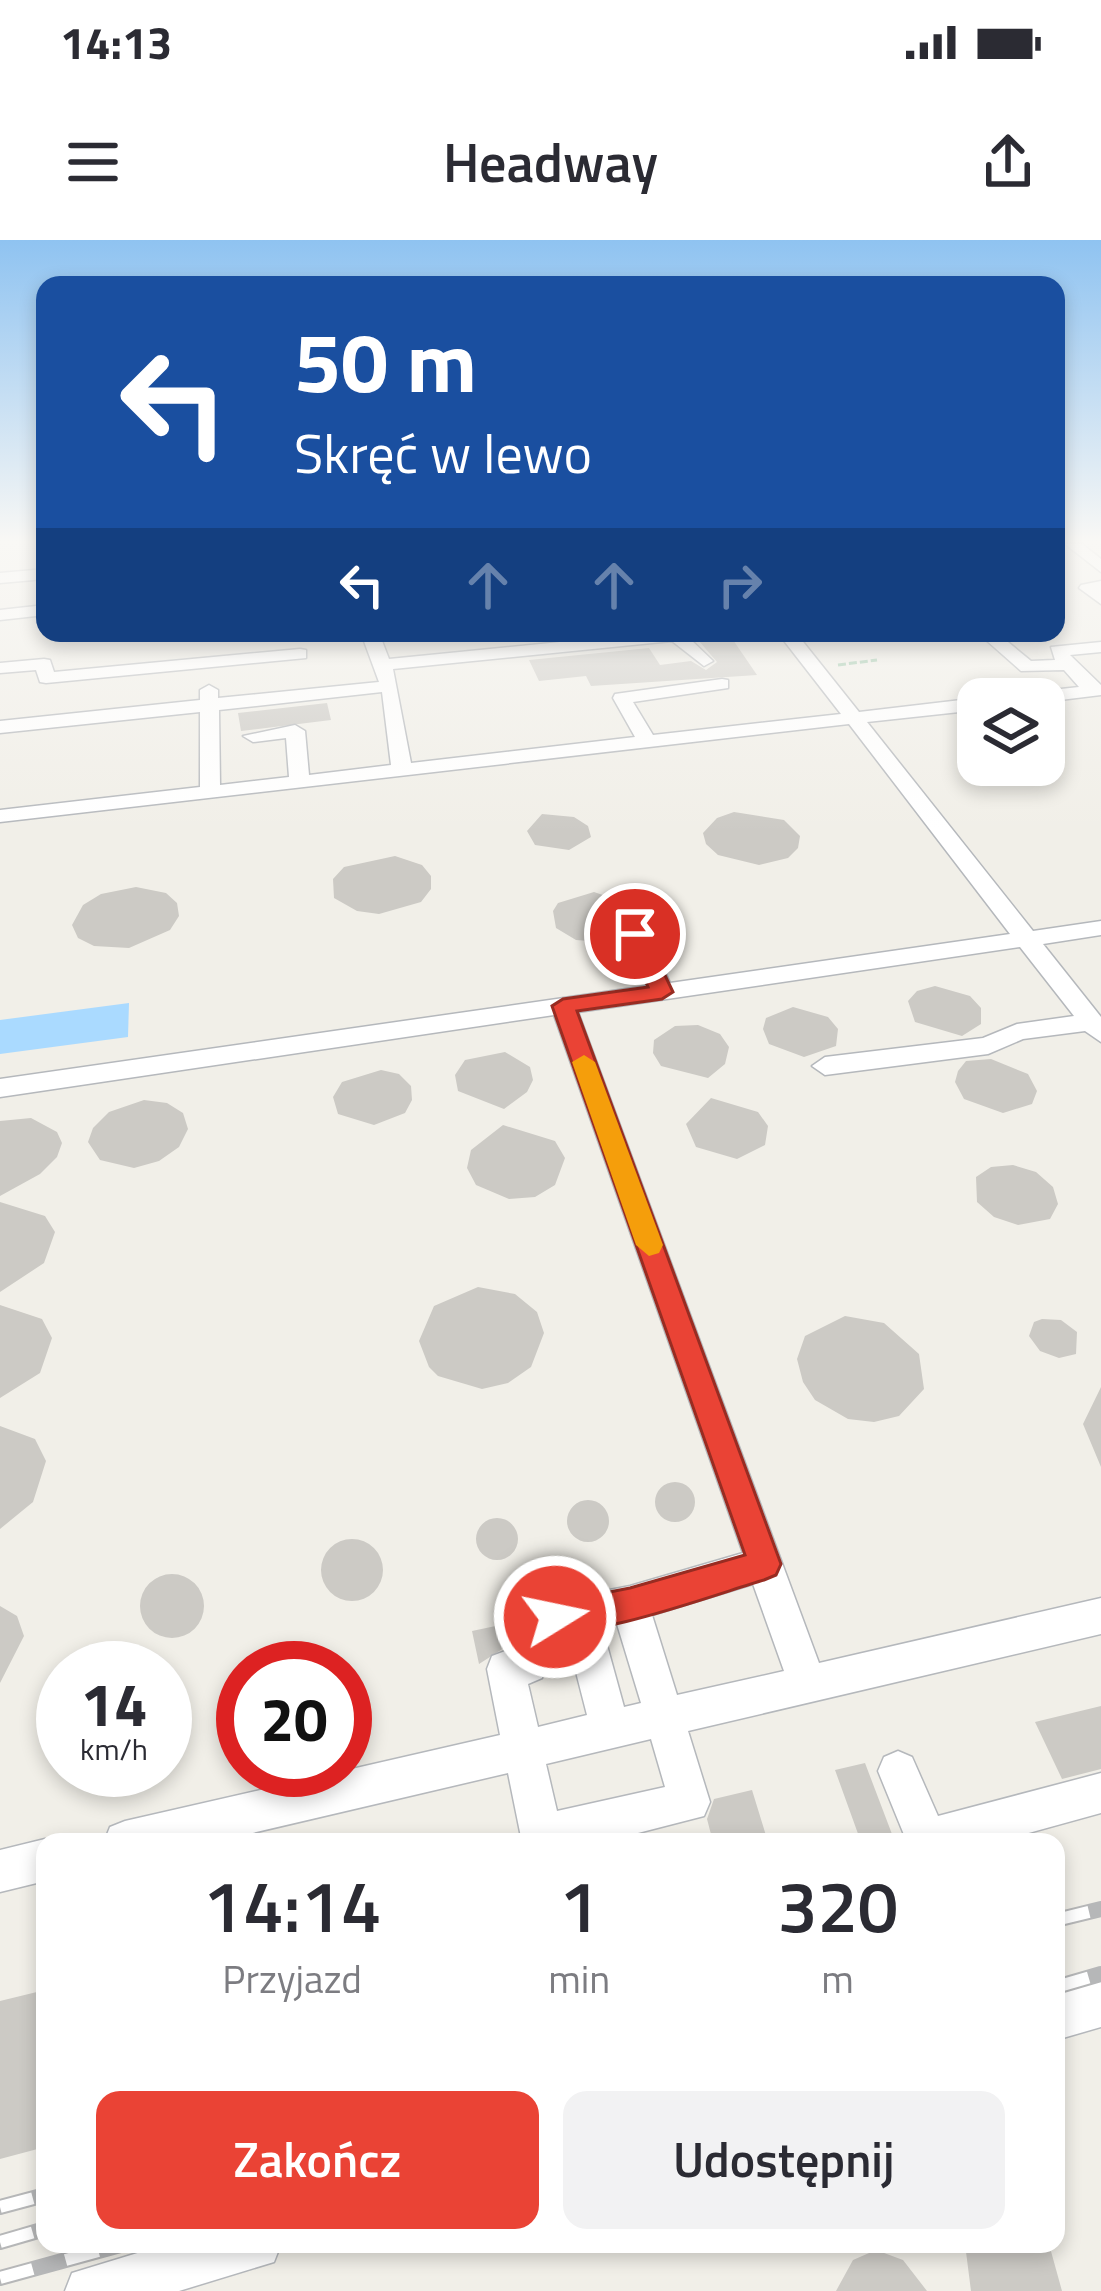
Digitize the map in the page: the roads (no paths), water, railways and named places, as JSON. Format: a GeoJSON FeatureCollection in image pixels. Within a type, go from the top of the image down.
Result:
{"type":"FeatureCollection","features":[{"type":"Feature","properties":{"kind":"lane"},"geometry":{"type":"LineString","coordinates":[[373,642],[390,686],[402,770]]}},
{"type":"Feature","properties":{"kind":"lane"},"geometry":{"type":"LineString","coordinates":[[382,665],[599,642]]}},
{"type":"Feature","properties":{"kind":"lane"},"geometry":{"type":"LineString","coordinates":[[683,642],[704,661]]}},
{"type":"Feature","properties":{"kind":"lane"},"geometry":{"type":"LineString","coordinates":[[794,642],[1096,1028]]}},
{"type":"Feature","properties":{"kind":"lane"},"geometry":{"type":"LineString","coordinates":[[998,642],[1027,667],[1101,647]]}},
{"type":"Feature","properties":{"kind":"lane"},"geometry":{"type":"LineString","coordinates":[[1046,642],[1096,691]]}},
{"type":"Feature","properties":{"kind":"lane"},"geometry":{"type":"LineString","coordinates":[[0,668],[44,664],[46,679],[300,654]]}},
{"type":"Feature","properties":{"kind":"lane"},"geometry":{"type":"LineString","coordinates":[[647,742],[622,698],[722,684]]}},
{"type":"Feature","properties":{"kind":"lane"},"geometry":{"type":"LineString","coordinates":[[0,727],[208,698],[390,686]]}},
{"type":"Feature","properties":{"kind":"lane"},"geometry":{"type":"LineString","coordinates":[[1065,694],[1096,691]]}},
{"type":"Feature","properties":{"kind":"lane"},"geometry":{"type":"LineString","coordinates":[[208,698],[210,792]]}},
{"type":"Feature","properties":{"kind":"lane"},"geometry":{"type":"LineString","coordinates":[[0,816],[402,770],[533,764],[647,742],[957,706]]}},
{"type":"Feature","properties":{"kind":"lane"},"geometry":{"type":"LineString","coordinates":[[254,736],[295,731],[300,782]]}},
{"type":"Feature","properties":{"kind":"lane"},"geometry":{"type":"LineString","coordinates":[[0,1088],[1101,928]]}},
{"type":"Feature","properties":{"kind":"lane"},"geometry":{"type":"LineString","coordinates":[[635,934],[662,992]]}},
{"type":"Feature","properties":{"kind":"lane"},"geometry":{"type":"LineString","coordinates":[[563,1006],[808,1685]]}},
{"type":"Feature","properties":{"kind":"lane"},"geometry":{"type":"LineString","coordinates":[[824,1066],[988,1046],[1017,1032],[1096,1028]]}},
{"type":"Feature","properties":{"kind":"lane"},"geometry":{"type":"LineString","coordinates":[[541,1833],[506,1670],[529,1665],[531,1621],[630,1604],[764,1564]]}},
{"type":"Feature","properties":{"kind":"lane"},"geometry":{"type":"LineString","coordinates":[[563,1833],[690,1802],[669,1717],[630,1604]]}},
{"type":"Feature","properties":{"kind":"lane"},"geometry":{"type":"LineString","coordinates":[[579,1612],[611,1730]]}},
{"type":"Feature","properties":{"kind":"lane"},"geometry":{"type":"LineString","coordinates":[[164,1833],[1101,1616]]}},
{"type":"Feature","properties":{"kind":"lane"},"geometry":{"type":"LineString","coordinates":[[898,1771],[924,1833]]}},
{"type":"Feature","properties":{"kind":"lane"},"geometry":{"type":"LineString","coordinates":[[953,1833],[1101,1793]]}},
{"type":"Feature","properties":{"kind":"lane"},"geometry":{"type":"LineString","coordinates":[[0,1871],[36,1862]]}},
{"type":"Feature","properties":{"kind":"lane"},"geometry":{"type":"LineString","coordinates":[[1065,2014],[1101,2004]]}},
{"type":"Feature","properties":{"kind":"lane"},"geometry":{"type":"LineString","coordinates":[[90,2291],[224,2253]]}},
{"type":"Feature","properties":{"kind":"water"},"geometry":{"type":"Polygon","coordinates":[[[129,1003],[128,1037],[0,1054],[0,1020],[129,1003]]]}},
{"type":"Feature","properties":{"kind":"railway"},"geometry":{"type":"LineString","coordinates":[[1065,1918],[1101,1909]]}},
{"type":"Feature","properties":{"kind":"railway"},"geometry":{"type":"LineString","coordinates":[[1065,1984],[1101,1974]]}},
{"type":"Feature","properties":{"kind":"railway"},"geometry":{"type":"LineString","coordinates":[[0,2207],[36,2197]]}},
{"type":"Feature","properties":{"kind":"railway"},"geometry":{"type":"LineString","coordinates":[[0,2242],[36,2232]]}},
{"type":"Feature","properties":{"kind":"railway"},"geometry":{"type":"LineString","coordinates":[[0,2278],[91,2253]]}}]}
